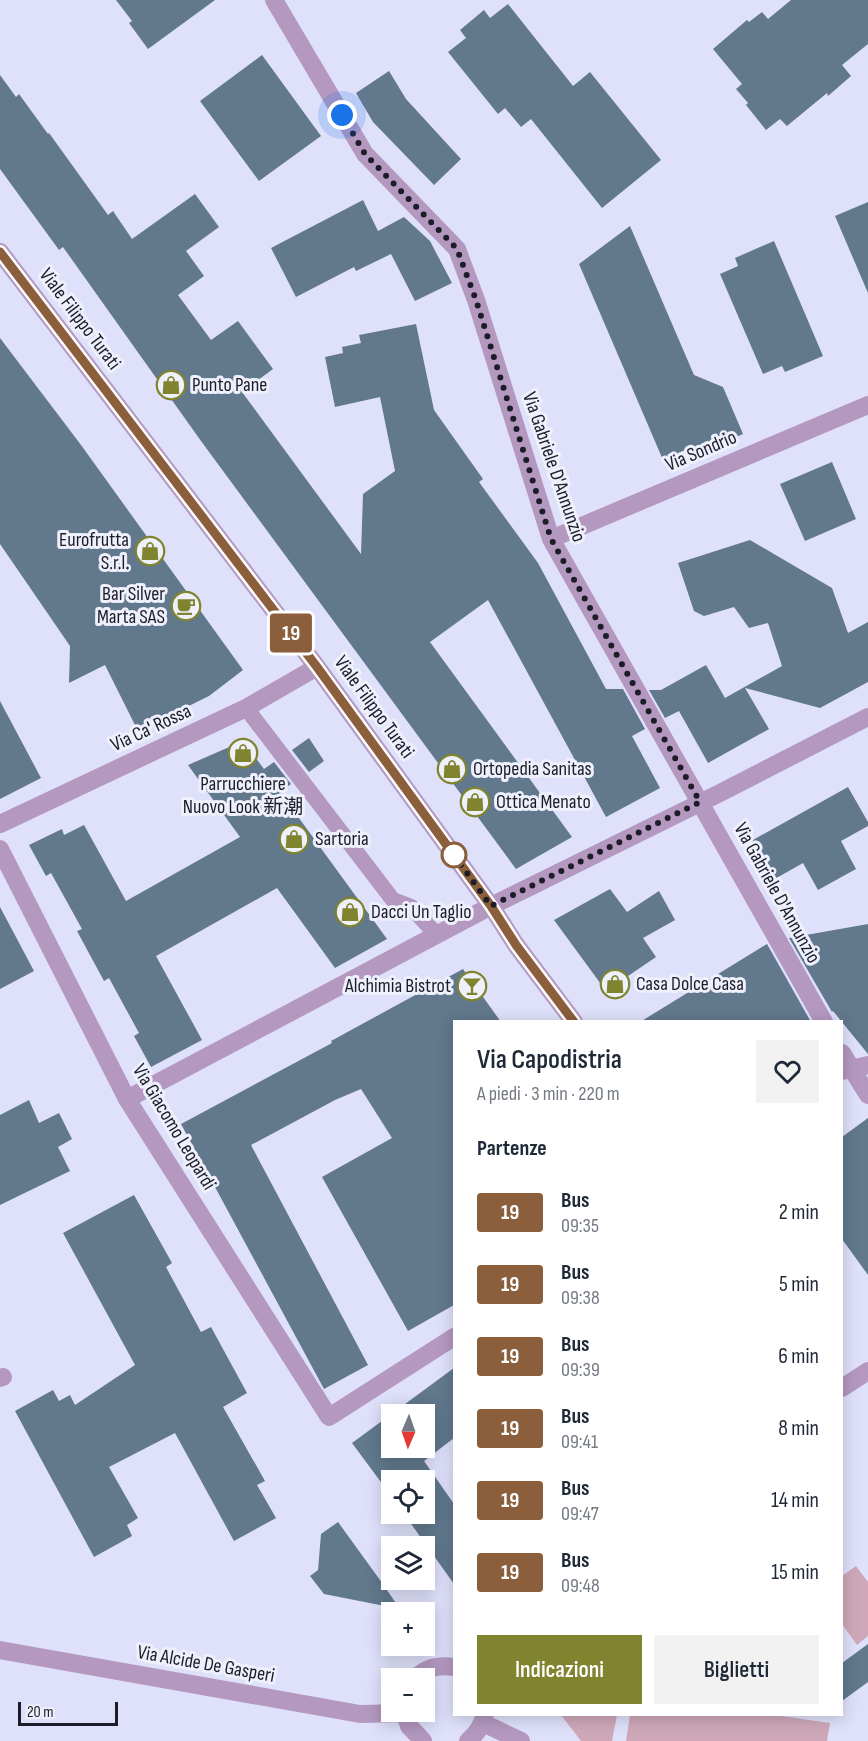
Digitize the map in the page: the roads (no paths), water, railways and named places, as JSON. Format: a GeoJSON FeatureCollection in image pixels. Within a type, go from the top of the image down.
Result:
{"type":"FeatureCollection","features":[{"type":"Feature","properties":{"kind":"street","name":"Via Gabriele D'Annunzio"},"geometry":{"type":"LineString","coordinates":[[274,0],[365,154],[457,249],[476,300],[551,539],[823,1020]]}},
{"type":"Feature","properties":{"kind":"street","name":"Viale Filippo Turati"},"geometry":{"type":"LineString","coordinates":[[0,252],[317,667],[572,1020]]}},
{"type":"Feature","properties":{"kind":"street","name":"Via Sondrio"},"geometry":{"type":"LineString","coordinates":[[551,539],[868,405]]}},
{"type":"Feature","properties":{"kind":"street","name":"Via Ca' Rossa"},"geometry":{"type":"LineString","coordinates":[[0,824],[246,708],[317,667]]}},
{"type":"Feature","properties":{"kind":"street"},"geometry":{"type":"LineString","coordinates":[[128,1099],[436,934],[868,717]]}},
{"type":"Feature","properties":{"kind":"street","name":"Via Giacomo Leopardi"},"geometry":{"type":"LineString","coordinates":[[0,849],[128,1099],[329,1417],[453,1337]]}},
{"type":"Feature","properties":{"kind":"street"},"geometry":{"type":"LineString","coordinates":[[844,1064],[868,1065]]}},
{"type":"Feature","properties":{"kind":"street"},"geometry":{"type":"LineString","coordinates":[[844,1064],[868,1095]]}},
{"type":"Feature","properties":{"kind":"street"},"geometry":{"type":"LineString","coordinates":[[843,1384],[868,1371]]}},
{"type":"Feature","properties":{"kind":"street","name":"Via Alcide De Gasperi"},"geometry":{"type":"LineString","coordinates":[[0,1650],[360,1714],[381,1713]]}},
{"type":"Feature","properties":{"kind":"street"},"geometry":{"type":"LineString","coordinates":[[430,1668],[444,1665],[453,1667]]}},
{"type":"Feature","properties":{"kind":"street"},"geometry":{"type":"LineString","coordinates":[[468,1741],[476,1734],[484,1719],[521,1741]]}},
{"type":"Feature","properties":{"kind":"street"},"geometry":{"type":"LineString","coordinates":[[408,1722],[423,1741]]}},
{"type":"Feature","properties":{"kind":"lane"},"geometry":{"type":"LineString","coordinates":[[246,708],[393,900],[411,907],[436,934]]}},
{"type":"Feature","properties":{"kind":"place","name":"Punto Pane"},"geometry":{"type":"Point","coordinates":[171,385]}},
{"type":"Feature","properties":{"kind":"place","name":"Eurofrutta S.r.l."},"geometry":{"type":"Point","coordinates":[150,551]}},
{"type":"Feature","properties":{"kind":"place","name":"Bar Silver Marta SAS"},"geometry":{"type":"Point","coordinates":[186,606]}},
{"type":"Feature","properties":{"kind":"place","name":"Parrucchiere Nuovo Look 新潮"},"geometry":{"type":"Point","coordinates":[243,753]}},
{"type":"Feature","properties":{"kind":"place","name":"Ortopedia Sanitas"},"geometry":{"type":"Point","coordinates":[452,769]}},
{"type":"Feature","properties":{"kind":"place","name":"Ottica Menato"},"geometry":{"type":"Point","coordinates":[475,802]}},
{"type":"Feature","properties":{"kind":"place","name":"Sartoria"},"geometry":{"type":"Point","coordinates":[294,839]}},
{"type":"Feature","properties":{"kind":"place","name":"Dacci Un Taglio"},"geometry":{"type":"Point","coordinates":[350,912]}},
{"type":"Feature","properties":{"kind":"place","name":"Casa Dolce Casa"},"geometry":{"type":"Point","coordinates":[615,984]}},
{"type":"Feature","properties":{"kind":"place","name":"Alchimia Bistrot"},"geometry":{"type":"Point","coordinates":[472,986]}}]}
